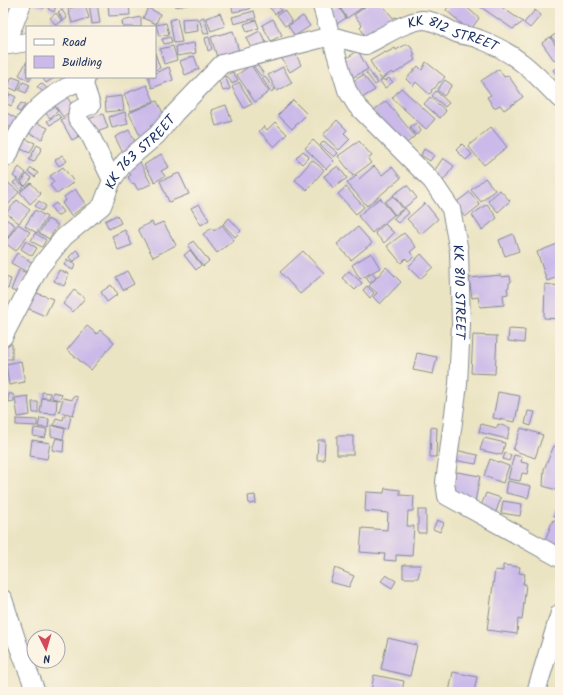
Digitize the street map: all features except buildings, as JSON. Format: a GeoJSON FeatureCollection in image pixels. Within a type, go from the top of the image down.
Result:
{"type":"FeatureCollection","features":[{"type":"Feature","properties":{"kind":"street"},"geometry":{"type":"LineString","coordinates":[[3,46],[22,3]]}},
{"type":"Feature","properties":{"kind":"street","name":"KK 810 STREET"},"geometry":{"type":"LineString","coordinates":[[321,3],[347,90],[357,106],[432,181],[451,209],[459,251],[461,326],[458,384],[445,482],[447,496],[560,558]]}},
{"type":"Feature","properties":{"kind":"street","name":"KK 812 STREET"},"geometry":{"type":"LineString","coordinates":[[331,36],[366,45],[412,22],[424,20],[438,23],[458,34],[478,38],[512,54],[535,73],[560,98]]}},
{"type":"Feature","properties":{"kind":"street","name":"KK 763 STREET"},"geometry":{"type":"LineString","coordinates":[[3,337],[39,268],[64,237],[102,206],[112,180],[125,162],[157,135],[175,113],[222,64],[331,36]]}},
{"type":"Feature","properties":{"kind":"street"},"geometry":{"type":"LineString","coordinates":[[3,46],[26,42]]}},
{"type":"Feature","properties":{"kind":"street"},"geometry":{"type":"LineString","coordinates":[[86,78],[84,84],[91,105],[78,110],[77,118],[90,135],[112,180]]}},
{"type":"Feature","properties":{"kind":"street"},"geometry":{"type":"LineString","coordinates":[[8,156],[14,139],[26,119],[44,102],[67,87],[86,78]]}},
{"type":"Feature","properties":{"kind":"street"},"geometry":{"type":"LineString","coordinates":[[3,599],[36,692]]}},
{"type":"Feature","properties":{"kind":"street"},"geometry":{"type":"LineString","coordinates":[[536,692],[560,613]]}}]}
